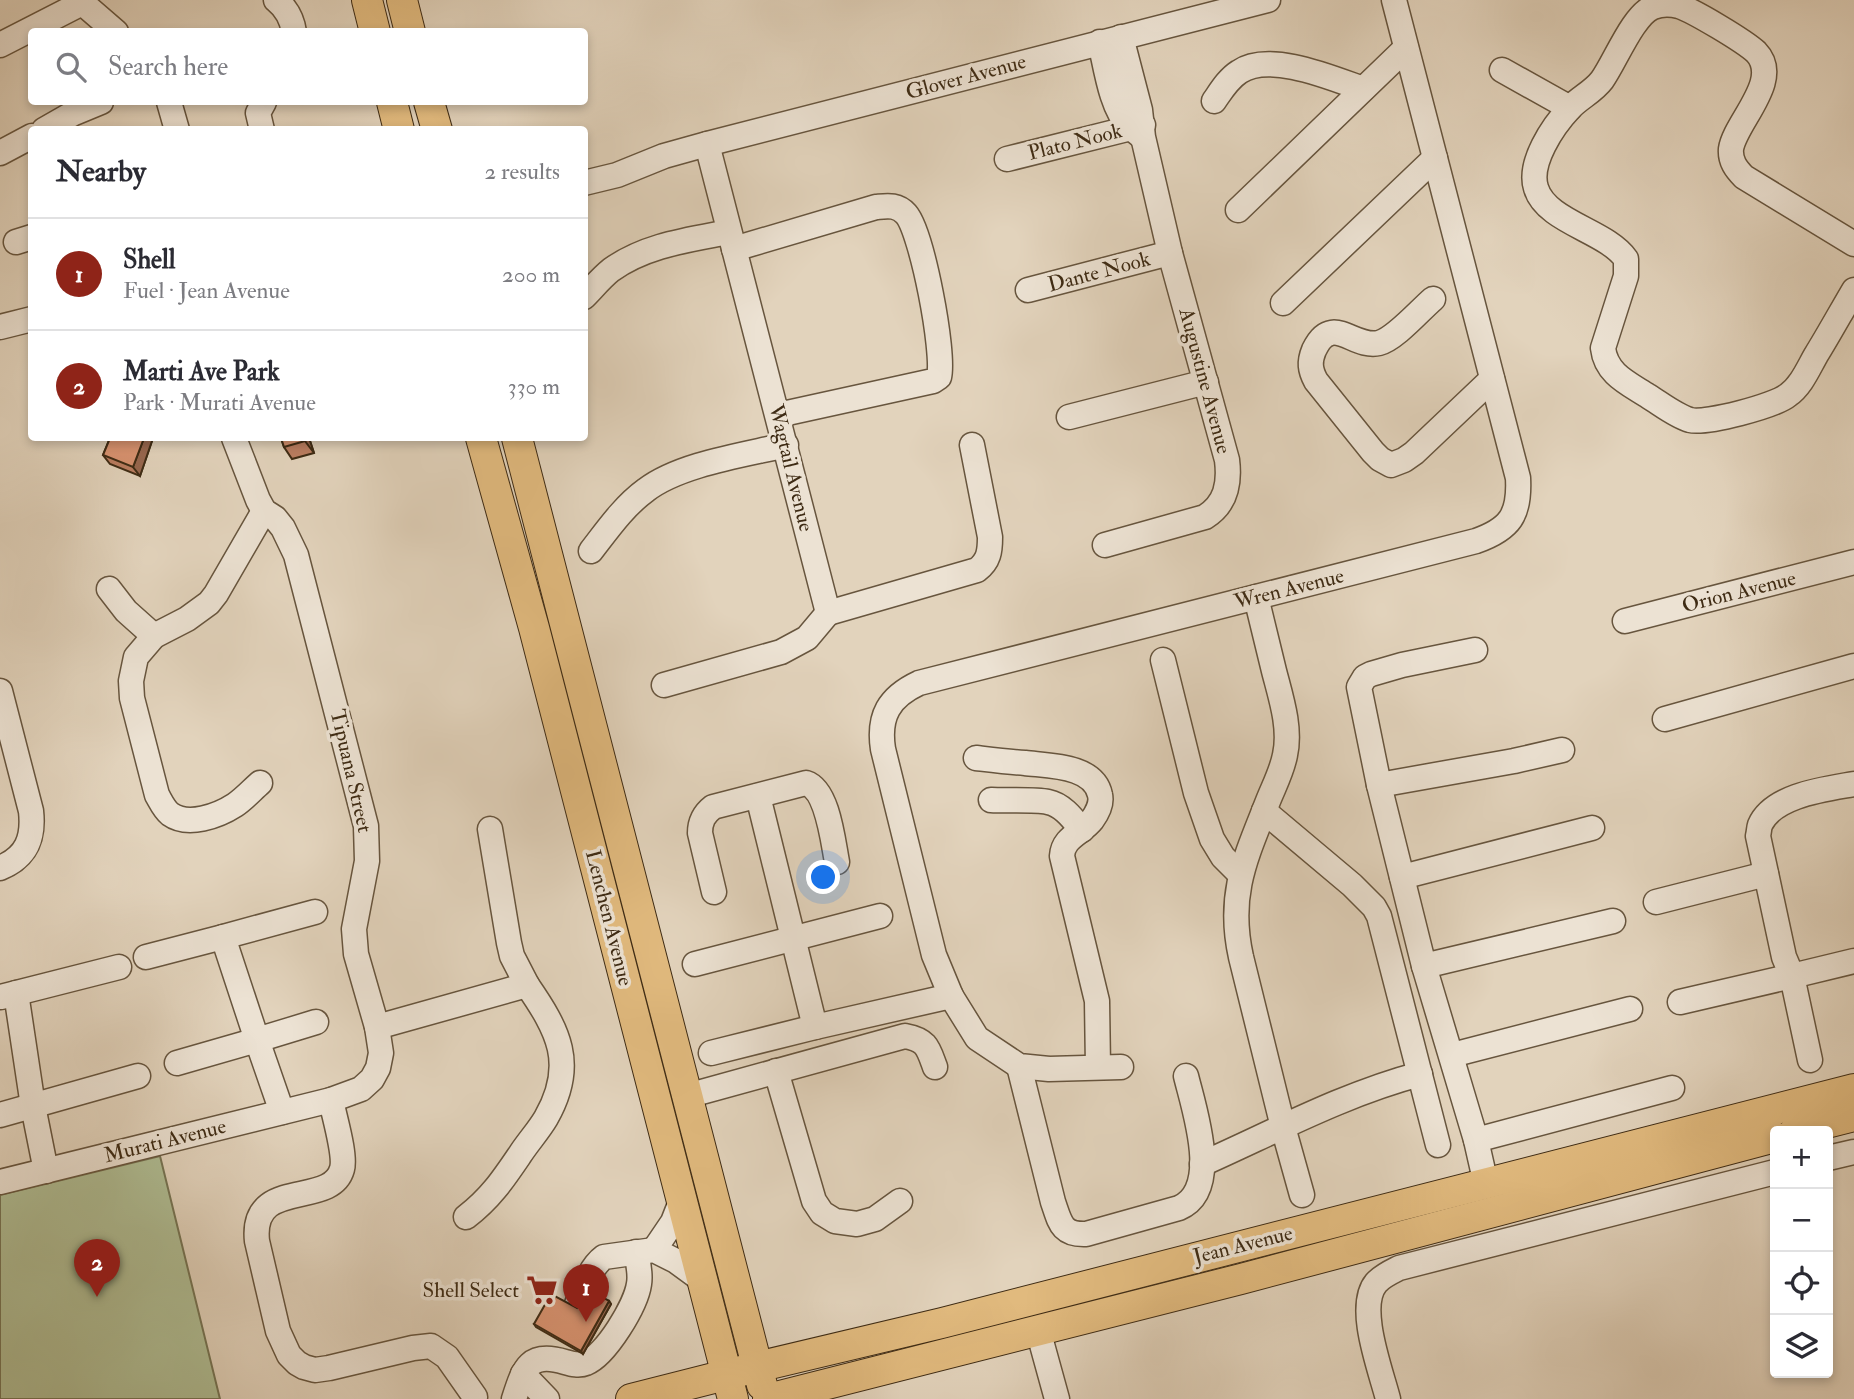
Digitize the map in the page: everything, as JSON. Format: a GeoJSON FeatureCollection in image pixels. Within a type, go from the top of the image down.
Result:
{"type":"FeatureCollection","features":[{"type":"Feature","properties":{"kind":"main road"},"geometry":{"type":"LineString","coordinates":[[367,0],[374,28]]}},
{"type":"Feature","properties":{"kind":"main road"},"geometry":{"type":"LineString","coordinates":[[402,0],[410,28]]}},
{"type":"Feature","properties":{"kind":"main road"},"geometry":{"type":"LineString","coordinates":[[393,105],[398,126]]}},
{"type":"Feature","properties":{"kind":"main road"},"geometry":{"type":"LineString","coordinates":[[430,105],[436,126]]}},
{"type":"Feature","properties":{"kind":"main road","name":"Lenchen Avenue"},"geometry":{"type":"LineString","coordinates":[[482,441],[534,628],[730,1387]]}},
{"type":"Feature","properties":{"kind":"main road","name":"Lenchen Avenue"},"geometry":{"type":"LineString","coordinates":[[518,441],[767,1399]]}},
{"type":"Feature","properties":{"kind":"main road","name":"Jean Avenue"},"geometry":{"type":"LineString","coordinates":[[631,1399],[730,1387],[757,1367],[1486,1184],[1854,1088]]}},
{"type":"Feature","properties":{"kind":"main road"},"geometry":{"type":"LineString","coordinates":[[1813,1126],[1854,1115]]}},
{"type":"Feature","properties":{"kind":"main road","name":"Jean Avenue"},"geometry":{"type":"LineString","coordinates":[[767,1399],[1241,1279],[1770,1138]]}},
{"type":"Feature","properties":{"kind":"main road"},"geometry":{"type":"LineString","coordinates":[[942,1322],[967,1328],[1022,1314],[1032,1317],[1038,1330]]}},
{"type":"Feature","properties":{"kind":"street"},"geometry":{"type":"LineString","coordinates":[[276,0],[289,16],[293,28]]}},
{"type":"Feature","properties":{"kind":"street","name":"Glover Avenue"},"geometry":{"type":"LineString","coordinates":[[588,182],[617,175],[664,156],[707,144],[1268,0]]}},
{"type":"Feature","properties":{"kind":"street","name":"Wren Avenue"},"geometry":{"type":"LineString","coordinates":[[1019,1066],[977,1038],[951,996],[934,955],[883,749],[882,724],[893,701],[904,690],[949,674],[1476,541],[1496,533],[1516,509],[1519,496],[1518,478],[1394,0]]}},
{"type":"Feature","properties":{"kind":"street"},"geometry":{"type":"LineString","coordinates":[[32,28],[80,2],[111,28]]}},
{"type":"Feature","properties":{"kind":"street"},"geometry":{"type":"LineString","coordinates":[[1854,244],[1744,177],[1737,169],[1732,162],[1731,151],[1759,93],[1763,81],[1762,61],[1742,42],[1693,12],[1670,4],[1647,11],[1633,27],[1600,83],[1570,108],[1555,127],[1536,163],[1535,187],[1545,204],[1615,248],[1626,259],[1626,276],[1603,348],[1609,367],[1619,378],[1682,417],[1701,421],[1713,419],[1780,400],[1788,395],[1805,374],[1854,290]]}},
{"type":"Feature","properties":{"kind":"street"},"geometry":{"type":"LineString","coordinates":[[0,45],[28,30]]}},
{"type":"Feature","properties":{"kind":"street","name":"Augustine Avenue"},"geometry":{"type":"LineString","coordinates":[[1105,545],[1205,517],[1222,503],[1229,475],[1138,130],[1111,40]]}},
{"type":"Feature","properties":{"kind":"street"},"geometry":{"type":"LineString","coordinates":[[1238,210],[1406,48]]}},
{"type":"Feature","properties":{"kind":"street"},"geometry":{"type":"LineString","coordinates":[[1214,101],[1240,71],[1266,64],[1320,74],[1363,89]]}},
{"type":"Feature","properties":{"kind":"street"},"geometry":{"type":"LineString","coordinates":[[1503,70],[1570,108]]}},
{"type":"Feature","properties":{"kind":"street"},"geometry":{"type":"LineString","coordinates":[[51,126],[94,105]]}},
{"type":"Feature","properties":{"kind":"street"},"geometry":{"type":"LineString","coordinates":[[170,105],[176,126]]}},
{"type":"Feature","properties":{"kind":"street"},"geometry":{"type":"LineString","coordinates":[[261,126],[258,113],[262,105]]}},
{"type":"Feature","properties":{"kind":"street","name":"Plato Nook"},"geometry":{"type":"LineString","coordinates":[[1007,159],[1138,130]]}},
{"type":"Feature","properties":{"kind":"street"},"geometry":{"type":"LineString","coordinates":[[0,153],[28,138]]}},
{"type":"Feature","properties":{"kind":"street","name":"Wagtail Avenue"},"geometry":{"type":"LineString","coordinates":[[707,144],[828,613]]}},
{"type":"Feature","properties":{"kind":"street","name":"Glover Avenue"},"geometry":{"type":"LineString","coordinates":[[588,169],[664,156]]}},
{"type":"Feature","properties":{"kind":"street"},"geometry":{"type":"LineString","coordinates":[[1283,303],[1436,158]]}},
{"type":"Feature","properties":{"kind":"street"},"geometry":{"type":"LineString","coordinates":[[588,293],[609,271],[642,252],[662,246],[732,241],[876,207],[899,208],[909,218],[921,248],[940,347],[939,377],[933,381],[778,415]]}},
{"type":"Feature","properties":{"kind":"street","name":"Dante Nook"},"geometry":{"type":"LineString","coordinates":[[1028,290],[1170,253]]}},
{"type":"Feature","properties":{"kind":"street"},"geometry":{"type":"LineString","coordinates":[[1433,299],[1389,338],[1380,342],[1370,344],[1339,332],[1331,332],[1323,337],[1311,359],[1311,372],[1316,381],[1373,452],[1391,465],[1414,453],[1492,379]]}},
{"type":"Feature","properties":{"kind":"street"},"geometry":{"type":"LineString","coordinates":[[0,327],[28,320]]}},
{"type":"Feature","properties":{"kind":"street"},"geometry":{"type":"LineString","coordinates":[[1069,417],[1206,382]]}},
{"type":"Feature","properties":{"kind":"street","name":"Tipuana Street"},"geometry":{"type":"LineString","coordinates":[[235,441],[264,512],[283,528],[296,555],[366,826],[367,861],[354,929],[356,954],[377,1027],[381,1053],[372,1079],[361,1089],[331,1100]]}},
{"type":"Feature","properties":{"kind":"street"},"geometry":{"type":"LineString","coordinates":[[591,551],[627,506],[659,481],[704,465],[786,445]]}},
{"type":"Feature","properties":{"kind":"street"},"geometry":{"type":"LineString","coordinates":[[664,685],[781,652],[807,638],[828,613],[978,570],[984,565],[990,550],[990,537],[972,445]]}},
{"type":"Feature","properties":{"kind":"street"},"geometry":{"type":"LineString","coordinates":[[260,783],[233,806],[221,812],[190,820],[171,814],[163,807],[157,795],[132,698],[131,681],[136,657],[154,636],[187,619],[209,603],[264,512]]}},
{"type":"Feature","properties":{"kind":"street","name":"Orion Avenue"},"geometry":{"type":"LineString","coordinates":[[1625,621],[1854,562]]}},
{"type":"Feature","properties":{"kind":"street"},"geometry":{"type":"LineString","coordinates":[[109,589],[126,611],[154,636]]}},
{"type":"Feature","properties":{"kind":"street"},"geometry":{"type":"LineString","coordinates":[[1256,597],[1281,698],[1287,740],[1285,756],[1240,874],[1236,910],[1238,944],[1302,1195]]}},
{"type":"Feature","properties":{"kind":"street"},"geometry":{"type":"LineString","coordinates":[[1475,650],[1371,674],[1361,682],[1359,692],[1424,966],[1452,1055],[1486,1184]]}},
{"type":"Feature","properties":{"kind":"street"},"geometry":{"type":"LineString","coordinates":[[1163,660],[1196,793],[1212,839],[1223,857],[1240,874]]}},
{"type":"Feature","properties":{"kind":"street"},"geometry":{"type":"LineString","coordinates":[[1664,719],[1854,666]]}},
{"type":"Feature","properties":{"kind":"street"},"geometry":{"type":"LineString","coordinates":[[0,691],[31,811],[32,825],[31,838],[25,848],[17,858],[0,868]]}},
{"type":"Feature","properties":{"kind":"street"},"geometry":{"type":"LineString","coordinates":[[1379,785],[1562,750]]}},
{"type":"Feature","properties":{"kind":"street"},"geometry":{"type":"LineString","coordinates":[[976,758],[1063,768],[1086,776],[1096,783],[1101,801],[1092,821],[1065,844],[1062,856],[1097,1001],[1109,1067],[1049,1069],[1019,1066],[1053,1202],[1059,1222],[1065,1230],[1086,1234],[1186,1205],[1192,1199],[1198,1189],[1203,1148],[1186,1076]]}},
{"type":"Feature","properties":{"kind":"street"},"geometry":{"type":"LineString","coordinates":[[714,892],[700,833],[702,818],[713,807],[806,783],[814,786],[822,801],[837,862]]}},
{"type":"Feature","properties":{"kind":"street"},"geometry":{"type":"LineString","coordinates":[[1810,1060],[1758,836],[1760,825],[1777,806],[1821,790],[1854,784]]}},
{"type":"Feature","properties":{"kind":"street"},"geometry":{"type":"LineString","coordinates":[[758,796],[815,1027]]}},
{"type":"Feature","properties":{"kind":"street"},"geometry":{"type":"LineString","coordinates":[[991,800],[1049,802],[1062,808],[1082,830]]}},
{"type":"Feature","properties":{"kind":"street"},"geometry":{"type":"LineString","coordinates":[[1264,811],[1352,885],[1379,916],[1438,1145]]}},
{"type":"Feature","properties":{"kind":"street"},"geometry":{"type":"LineString","coordinates":[[1402,877],[1592,828]]}},
{"type":"Feature","properties":{"kind":"street"},"geometry":{"type":"LineString","coordinates":[[466,1217],[490,1196],[547,1116],[561,1078],[562,1062],[555,1029],[512,956],[490,829]]}},
{"type":"Feature","properties":{"kind":"street"},"geometry":{"type":"LineString","coordinates":[[1656,902],[1766,874]]}},
{"type":"Feature","properties":{"kind":"street"},"geometry":{"type":"LineString","coordinates":[[146,957],[315,912]]}},
{"type":"Feature","properties":{"kind":"street"},"geometry":{"type":"LineString","coordinates":[[695,964],[880,916]]}},
{"type":"Feature","properties":{"kind":"street"},"geometry":{"type":"LineString","coordinates":[[1424,966],[1613,921]]}},
{"type":"Feature","properties":{"kind":"street"},"geometry":{"type":"LineString","coordinates":[[223,937],[282,1112]]}},
{"type":"Feature","properties":{"kind":"street"},"geometry":{"type":"LineString","coordinates":[[1680,1002],[1854,961]]}},
{"type":"Feature","properties":{"kind":"street"},"geometry":{"type":"LineString","coordinates":[[46,1171],[8,995],[119,967]]}},
{"type":"Feature","properties":{"kind":"street"},"geometry":{"type":"LineString","coordinates":[[377,1027],[527,985]]}},
{"type":"Feature","properties":{"kind":"street"},"geometry":{"type":"LineString","coordinates":[[711,1053],[951,996]]}},
{"type":"Feature","properties":{"kind":"street"},"geometry":{"type":"LineString","coordinates":[[1452,1055],[1630,1009]]}},
{"type":"Feature","properties":{"kind":"street"},"geometry":{"type":"LineString","coordinates":[[177,1063],[316,1022]]}},
{"type":"Feature","properties":{"kind":"street"},"geometry":{"type":"LineString","coordinates":[[687,1096],[905,1036],[918,1039],[927,1046],[935,1067]]}},
{"type":"Feature","properties":{"kind":"street"},"geometry":{"type":"LineString","coordinates":[[776,1071],[814,1201],[822,1213],[835,1221],[857,1224],[875,1219],[900,1200]]}},
{"type":"Feature","properties":{"kind":"street"},"geometry":{"type":"LineString","coordinates":[[1202,1164],[1339,1101],[1420,1074]]}},
{"type":"Feature","properties":{"kind":"street"},"geometry":{"type":"LineString","coordinates":[[0,1115],[138,1076]]}},
{"type":"Feature","properties":{"kind":"street"},"geometry":{"type":"LineString","coordinates":[[1476,1140],[1672,1088]]}},
{"type":"Feature","properties":{"kind":"street"},"geometry":{"type":"LineString","coordinates":[[331,1100],[343,1155],[340,1175],[325,1186],[269,1205],[257,1220],[257,1241],[278,1331],[289,1355],[297,1363],[315,1370],[431,1346],[446,1357],[475,1398]]}},
{"type":"Feature","properties":{"kind":"street","name":"Murati Avenue"},"geometry":{"type":"LineString","coordinates":[[0,1182],[331,1100]]}},
{"type":"Feature","properties":{"kind":"street"},"geometry":{"type":"LineString","coordinates":[[1833,1157],[1854,1152]]}},
{"type":"Feature","properties":{"kind":"street"},"geometry":{"type":"LineString","coordinates":[[1388,1399],[1367,1313],[1376,1283],[1387,1274],[1412,1265],[1770,1173]]}},
{"type":"Feature","properties":{"kind":"street"},"geometry":{"type":"LineString","coordinates":[[514,1399],[523,1374],[530,1365],[553,1349],[574,1364],[585,1364],[610,1340],[636,1298],[645,1251],[673,1222],[681,1199]]}},
{"type":"Feature","properties":{"kind":"street"},"geometry":{"type":"LineString","coordinates":[[575,1309],[598,1261],[604,1257],[645,1251],[676,1261],[702,1280]]}},
{"type":"Feature","properties":{"kind":"street"},"geometry":{"type":"LineString","coordinates":[[1038,1330],[1057,1399]]}},
{"type":"Feature","properties":{"kind":"street"},"geometry":{"type":"LineString","coordinates":[[523,1374],[547,1399]]}},
{"type":"Feature","properties":{"kind":"green space"},"geometry":{"type":"Polygon","coordinates":[[[160,1156],[220,1399],[0,1399],[0,1195],[160,1156]]]}},
{"type":"Feature","properties":{"kind":"building"},"geometry":{"type":"Polygon","coordinates":[[[109,441],[143,441],[133,467],[103,455],[109,441]]]}},
{"type":"Feature","properties":{"kind":"building"},"geometry":{"type":"Polygon","coordinates":[[[282,441],[305,441],[284,447],[282,441]]]}},
{"type":"Feature","properties":{"kind":"building"},"geometry":{"type":"Polygon","coordinates":[[[588,1289],[609,1301],[581,1351],[534,1324],[551,1294],[577,1308],[588,1289]]]}},
{"type":"Feature","properties":{"kind":"place","name":"Shell Select"},"geometry":{"type":"Point","coordinates":[542,1290]}},
{"type":"Feature","properties":{"kind":"place","name":"Marti Ave Park"},"geometry":{"type":"Point","coordinates":[97,1297]}},
{"type":"Feature","properties":{"kind":"place","name":"Shell"},"geometry":{"type":"Point","coordinates":[586,1322]}}]}
